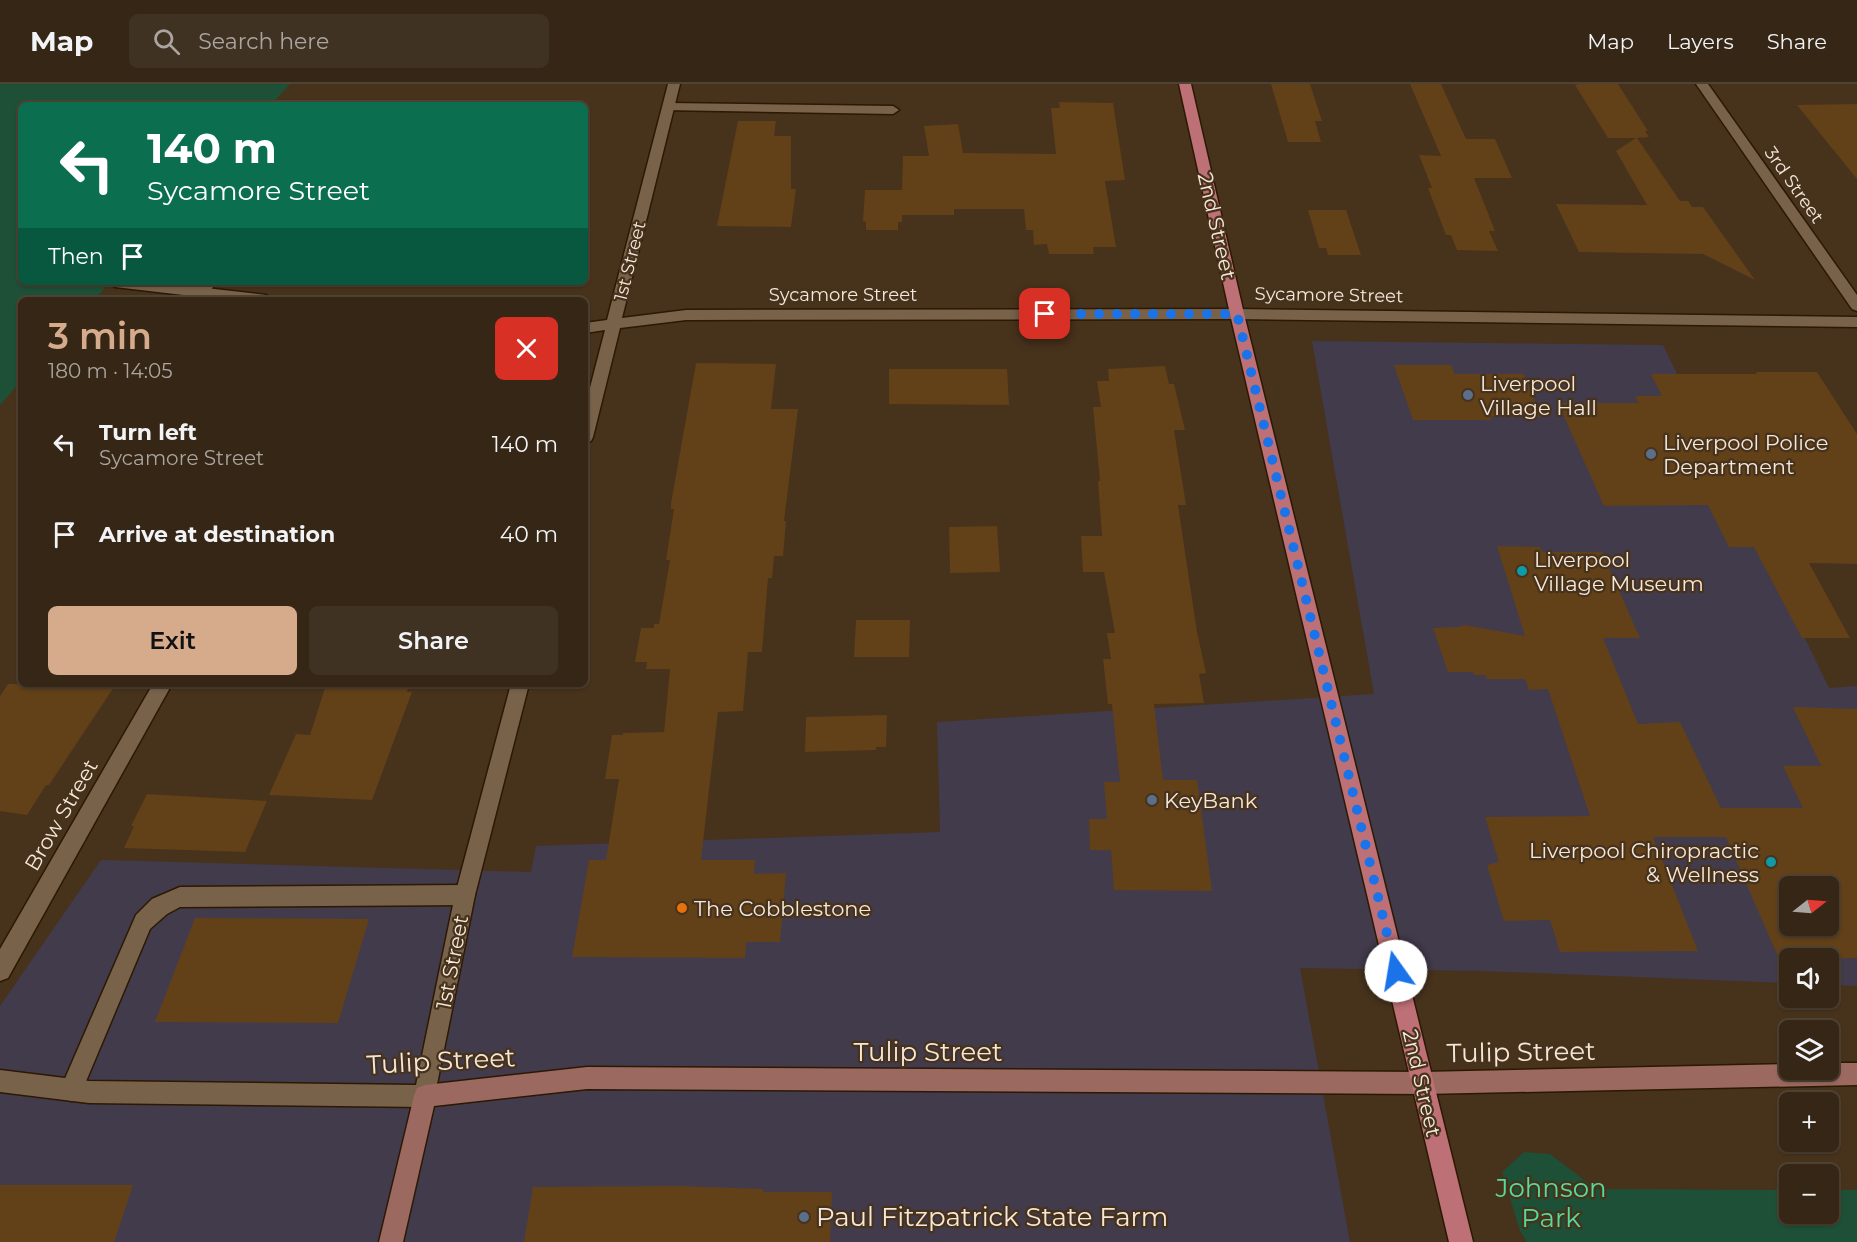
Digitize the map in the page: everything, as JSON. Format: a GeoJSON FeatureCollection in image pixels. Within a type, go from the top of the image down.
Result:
{"type":"FeatureCollection","features":[{"type":"Feature","properties":{"kind":"main road","name":"2nd Street"},"geometry":{"type":"LineString","coordinates":[[1185,84],[1237,314],[1461,1242]]}},
{"type":"Feature","properties":{"kind":"street","name":"1st Street"},"geometry":{"type":"LineString","coordinates":[[588,426],[674,84]]}},
{"type":"Feature","properties":{"kind":"street","name":"3rd Street"},"geometry":{"type":"LineString","coordinates":[[1702,84],[1857,306]]}},
{"type":"Feature","properties":{"kind":"street"},"geometry":{"type":"LineString","coordinates":[[668,107],[893,110]]}},
{"type":"Feature","properties":{"kind":"street"},"geometry":{"type":"LineString","coordinates":[[169,285],[205,287],[252,297]]}},
{"type":"Feature","properties":{"kind":"street","name":"Sycamore Street"},"geometry":{"type":"LineString","coordinates":[[588,327],[614,326],[686,315],[1237,314],[1857,322]]}},
{"type":"Feature","properties":{"kind":"street","name":"Brow Street"},"geometry":{"type":"LineString","coordinates":[[0,970],[161,687]]}},
{"type":"Feature","properties":{"kind":"street","name":"1st Street"},"geometry":{"type":"LineString","coordinates":[[390,1242],[425,1096],[465,895],[519,687]]}},
{"type":"Feature","properties":{"kind":"street"},"geometry":{"type":"LineString","coordinates":[[71,1090],[143,922],[154,909],[168,901],[180,897],[465,895]]}},
{"type":"Feature","properties":{"kind":"street","name":"Tulip Street"},"geometry":{"type":"LineString","coordinates":[[0,1081],[71,1090],[425,1096],[587,1078],[1422,1083],[1857,1074]]}},
{"type":"Feature","properties":{"kind":"shaded area"},"geometry":{"type":"Polygon","coordinates":[[[1312,341],[1663,345],[1829,688],[1857,686],[1857,986],[1839,985],[1839,948],[1779,948],[1779,983],[1483,971],[1300,968],[1350,1242],[0,1242],[0,1006],[101,860],[531,872],[536,846],[940,832],[937,722],[1374,694],[1312,341]]]}},
{"type":"Feature","properties":{"kind":"green space"},"geometry":{"type":"Polygon","coordinates":[[[0,84],[290,84],[274,102],[18,102],[18,285],[107,285],[97,297],[18,297],[18,384],[0,405],[0,84]]]}},
{"type":"Feature","properties":{"kind":"green space","name":"Johnson Park"},"geometry":{"type":"Polygon","coordinates":[[[1524,1152],[1550,1154],[1596,1189],[1779,1190],[1779,1224],[1839,1224],[1839,1190],[1857,1190],[1857,1242],[1527,1242],[1520,1231],[1502,1172],[1524,1152]]]}},
{"type":"Feature","properties":{"kind":"building"},"geometry":{"type":"Polygon","coordinates":[[[1271,84],[1310,84],[1322,121],[1315,121],[1321,142],[1288,142],[1271,84]]]}},
{"type":"Feature","properties":{"kind":"building"},"geometry":{"type":"Polygon","coordinates":[[[1410,84],[1441,84],[1466,139],[1495,139],[1512,178],[1474,178],[1495,231],[1489,231],[1498,251],[1457,250],[1451,235],[1446,235],[1428,188],[1432,188],[1419,155],[1441,156],[1410,84]]]}},
{"type":"Feature","properties":{"kind":"building"},"geometry":{"type":"Polygon","coordinates":[[[1618,84],[1648,131],[1645,131],[1649,137],[1637,138],[1680,201],[1688,201],[1692,207],[1703,207],[1755,280],[1703,254],[1579,252],[1556,204],[1647,205],[1616,151],[1636,138],[1608,138],[1575,85],[1618,84]]]}},
{"type":"Feature","properties":{"kind":"building"},"geometry":{"type":"Polygon","coordinates":[[[1059,102],[1113,103],[1125,180],[1105,181],[1116,247],[1093,247],[1094,254],[1049,254],[1047,244],[1034,245],[1033,230],[1026,230],[1024,209],[954,209],[954,215],[902,215],[902,222],[898,222],[898,230],[866,230],[866,222],[863,221],[865,190],[902,190],[903,156],[929,156],[924,126],[958,124],[963,153],[1056,154],[1051,108],[1060,108],[1059,102]]]}},
{"type":"Feature","properties":{"kind":"building"},"geometry":{"type":"Polygon","coordinates":[[[1857,104],[1857,179],[1797,105],[1857,104]]]}},
{"type":"Feature","properties":{"kind":"building"},"geometry":{"type":"Polygon","coordinates":[[[738,121],[776,121],[774,136],[791,136],[791,189],[796,189],[791,227],[717,226],[738,121]]]}},
{"type":"Feature","properties":{"kind":"building"},"geometry":{"type":"Polygon","coordinates":[[[1308,210],[1346,210],[1361,255],[1328,255],[1326,248],[1319,248],[1308,210]]]}},
{"type":"Feature","properties":{"kind":"building"},"geometry":{"type":"Polygon","coordinates":[[[696,363],[776,364],[771,409],[798,409],[784,521],[786,521],[783,556],[774,556],[772,578],[768,578],[762,652],[748,652],[743,711],[718,712],[701,860],[755,860],[754,874],[786,873],[780,942],[746,942],[745,958],[572,957],[589,860],[606,860],[619,779],[605,779],[612,735],[664,732],[670,669],[646,669],[647,662],[635,662],[641,628],[654,628],[654,624],[659,624],[670,560],[666,560],[674,509],[671,509],[671,503],[696,363]]]}},
{"type":"Feature","properties":{"kind":"building","name":"Liverpool Village Hall"},"geometry":{"type":"Polygon","coordinates":[[[1394,365],[1451,365],[1455,374],[1524,374],[1541,417],[1490,416],[1492,420],[1413,420],[1394,365]]]}},
{"type":"Feature","properties":{"kind":"building"},"geometry":{"type":"Polygon","coordinates":[[[1165,366],[1169,384],[1174,384],[1185,430],[1174,430],[1186,505],[1178,505],[1197,632],[1206,673],[1199,674],[1204,703],[1154,704],[1163,780],[1197,780],[1212,891],[1114,890],[1111,850],[1090,850],[1089,819],[1107,819],[1104,782],[1120,782],[1112,704],[1108,704],[1103,659],[1111,659],[1107,633],[1115,633],[1104,572],[1083,572],[1081,536],[1102,536],[1098,481],[1100,481],[1093,407],[1101,407],[1097,381],[1109,381],[1108,369],[1165,366]]]}},
{"type":"Feature","properties":{"kind":"building"},"geometry":{"type":"Polygon","coordinates":[[[889,369],[1007,369],[1009,405],[889,404],[889,369]]]}},
{"type":"Feature","properties":{"kind":"building"},"geometry":{"type":"Polygon","coordinates":[[[1756,372],[1817,372],[1857,434],[1857,564],[1809,563],[1850,638],[1802,638],[1754,547],[1729,547],[1708,505],[1604,506],[1558,403],[1639,403],[1635,396],[1662,396],[1651,374],[1757,374],[1756,372]]]}},
{"type":"Feature","properties":{"kind":"building"},"geometry":{"type":"Polygon","coordinates":[[[997,526],[1000,572],[950,573],[949,527],[997,526]]]}},
{"type":"Feature","properties":{"kind":"building"},"geometry":{"type":"Polygon","coordinates":[[[1497,546],[1540,547],[1542,552],[1602,552],[1640,638],[1603,638],[1638,724],[1680,722],[1721,808],[1803,808],[1783,766],[1821,766],[1793,707],[1857,709],[1857,958],[1839,958],[1839,948],[1779,948],[1779,959],[1726,837],[1653,837],[1698,951],[1560,952],[1550,920],[1504,921],[1487,865],[1499,862],[1485,817],[1590,816],[1548,689],[1529,690],[1525,679],[1487,679],[1485,675],[1474,675],[1473,672],[1448,672],[1433,628],[1464,625],[1525,636],[1497,546]]]}},
{"type":"Feature","properties":{"kind":"building"},"geometry":{"type":"Polygon","coordinates":[[[856,620],[910,620],[909,657],[854,657],[856,620]]]}},
{"type":"Feature","properties":{"kind":"building"},"geometry":{"type":"Polygon","coordinates":[[[8,684],[18,684],[18,687],[114,687],[27,815],[0,811],[0,696],[8,684]]]}},
{"type":"Feature","properties":{"kind":"building"},"geometry":{"type":"Polygon","coordinates":[[[408,687],[407,692],[412,692],[372,800],[269,795],[296,734],[310,735],[325,688],[408,687]]]}},
{"type":"Feature","properties":{"kind":"building"},"geometry":{"type":"Polygon","coordinates":[[[887,715],[886,747],[876,747],[876,750],[805,752],[806,717],[887,715]]]}},
{"type":"Feature","properties":{"kind":"building"},"geometry":{"type":"Polygon","coordinates":[[[147,794],[267,801],[245,852],[124,848],[134,826],[131,826],[147,794]]]}},
{"type":"Feature","properties":{"kind":"building"},"geometry":{"type":"Polygon","coordinates":[[[195,918],[369,919],[338,1023],[155,1022],[195,918]]]}},
{"type":"Feature","properties":{"kind":"building"},"geometry":{"type":"Polygon","coordinates":[[[0,1185],[133,1185],[114,1242],[0,1242],[0,1185]]]}},
{"type":"Feature","properties":{"kind":"building"},"geometry":{"type":"Polygon","coordinates":[[[676,1186],[764,1189],[763,1192],[832,1192],[830,1242],[524,1242],[533,1187],[676,1186]]]}},
{"type":"Feature","properties":{"kind":"place","name":"Liverpool Village Hall"},"geometry":{"type":"Point","coordinates":[1468,395]}},
{"type":"Feature","properties":{"kind":"place","name":"Liverpool Police Department"},"geometry":{"type":"Point","coordinates":[1651,454]}},
{"type":"Feature","properties":{"kind":"place","name":"Liverpool Village Museum"},"geometry":{"type":"Point","coordinates":[1522,571]}},
{"type":"Feature","properties":{"kind":"place","name":"KeyBank"},"geometry":{"type":"Point","coordinates":[1152,800]}},
{"type":"Feature","properties":{"kind":"place","name":"Liverpool Chiropractic & Wellness"},"geometry":{"type":"Point","coordinates":[1771,862]}},
{"type":"Feature","properties":{"kind":"place","name":"The Cobblestone"},"geometry":{"type":"Point","coordinates":[682,908]}},
{"type":"Feature","properties":{"kind":"place","name":"Paul Fitzpatrick State Farm"},"geometry":{"type":"Point","coordinates":[804,1217]}},
{"type":"Feature","properties":{"kind":"route"},"geometry":{"type":"LineString","coordinates":[[1045,314],[1237,314],[1396,971]]}}]}
